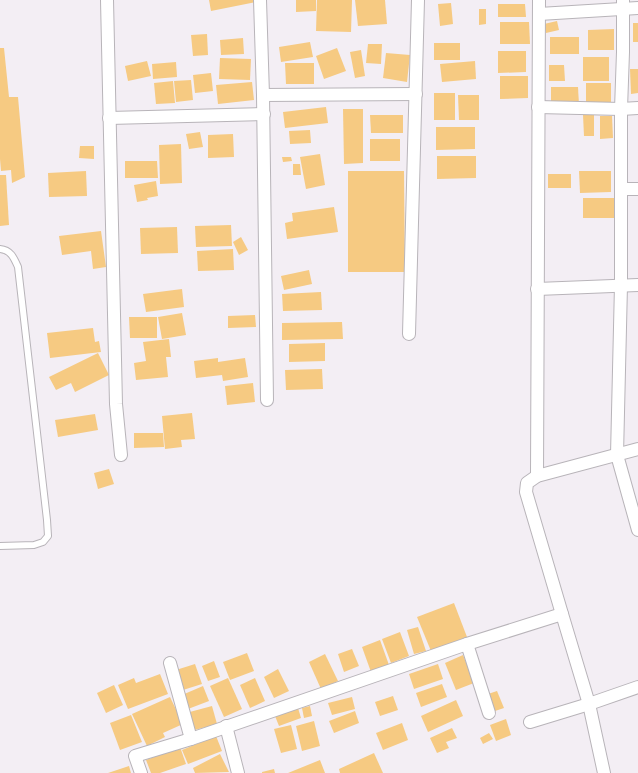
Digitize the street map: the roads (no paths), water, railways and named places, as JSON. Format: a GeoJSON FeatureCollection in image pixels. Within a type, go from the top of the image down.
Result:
{"type":"FeatureCollection","features":[{"type":"Feature","properties":{"kind":"street"},"geometry":{"type":"LineString","coordinates":[[107,0],[116,404],[121,455]]}},
{"type":"Feature","properties":{"kind":"street"},"geometry":{"type":"LineString","coordinates":[[260,0],[264,114],[267,400]]}},
{"type":"Feature","properties":{"kind":"street"},"geometry":{"type":"LineString","coordinates":[[409,334],[418,0]]}},
{"type":"Feature","properties":{"kind":"street"},"geometry":{"type":"LineString","coordinates":[[537,476],[539,0]]}},
{"type":"Feature","properties":{"kind":"street"},"geometry":{"type":"LineString","coordinates":[[539,14],[623,4],[638,8]]}},
{"type":"Feature","properties":{"kind":"street"},"geometry":{"type":"LineString","coordinates":[[623,4],[621,109],[621,286],[617,455],[638,530]]}},
{"type":"Feature","properties":{"kind":"street"},"geometry":{"type":"LineString","coordinates":[[263,95],[416,94]]}},
{"type":"Feature","properties":{"kind":"street"},"geometry":{"type":"LineString","coordinates":[[538,107],[638,108]]}},
{"type":"Feature","properties":{"kind":"street"},"geometry":{"type":"LineString","coordinates":[[109,118],[264,114]]}},
{"type":"Feature","properties":{"kind":"street"},"geometry":{"type":"LineString","coordinates":[[622,189],[638,189]]}},
{"type":"Feature","properties":{"kind":"street"},"geometry":{"type":"LineString","coordinates":[[537,289],[638,285]]}},
{"type":"Feature","properties":{"kind":"street"},"geometry":{"type":"LineString","coordinates":[[604,773],[589,704],[526,492],[527,483],[537,476],[638,448]]}},
{"type":"Feature","properties":{"kind":"street"},"geometry":{"type":"LineString","coordinates":[[141,773],[135,756],[191,739],[467,644],[562,614]]}},
{"type":"Feature","properties":{"kind":"street"},"geometry":{"type":"LineString","coordinates":[[467,644],[489,713]]}},
{"type":"Feature","properties":{"kind":"street"},"geometry":{"type":"LineString","coordinates":[[170,663],[191,739]]}},
{"type":"Feature","properties":{"kind":"street"},"geometry":{"type":"LineString","coordinates":[[530,722],[638,687]]}},
{"type":"Feature","properties":{"kind":"street"},"geometry":{"type":"LineString","coordinates":[[226,726],[238,773]]}},
{"type":"Feature","properties":{"kind":"lane"},"geometry":{"type":"LineString","coordinates":[[0,249],[5,249],[13,255],[18,267],[32,377],[48,536],[43,542],[34,545],[0,546]]}}]}
